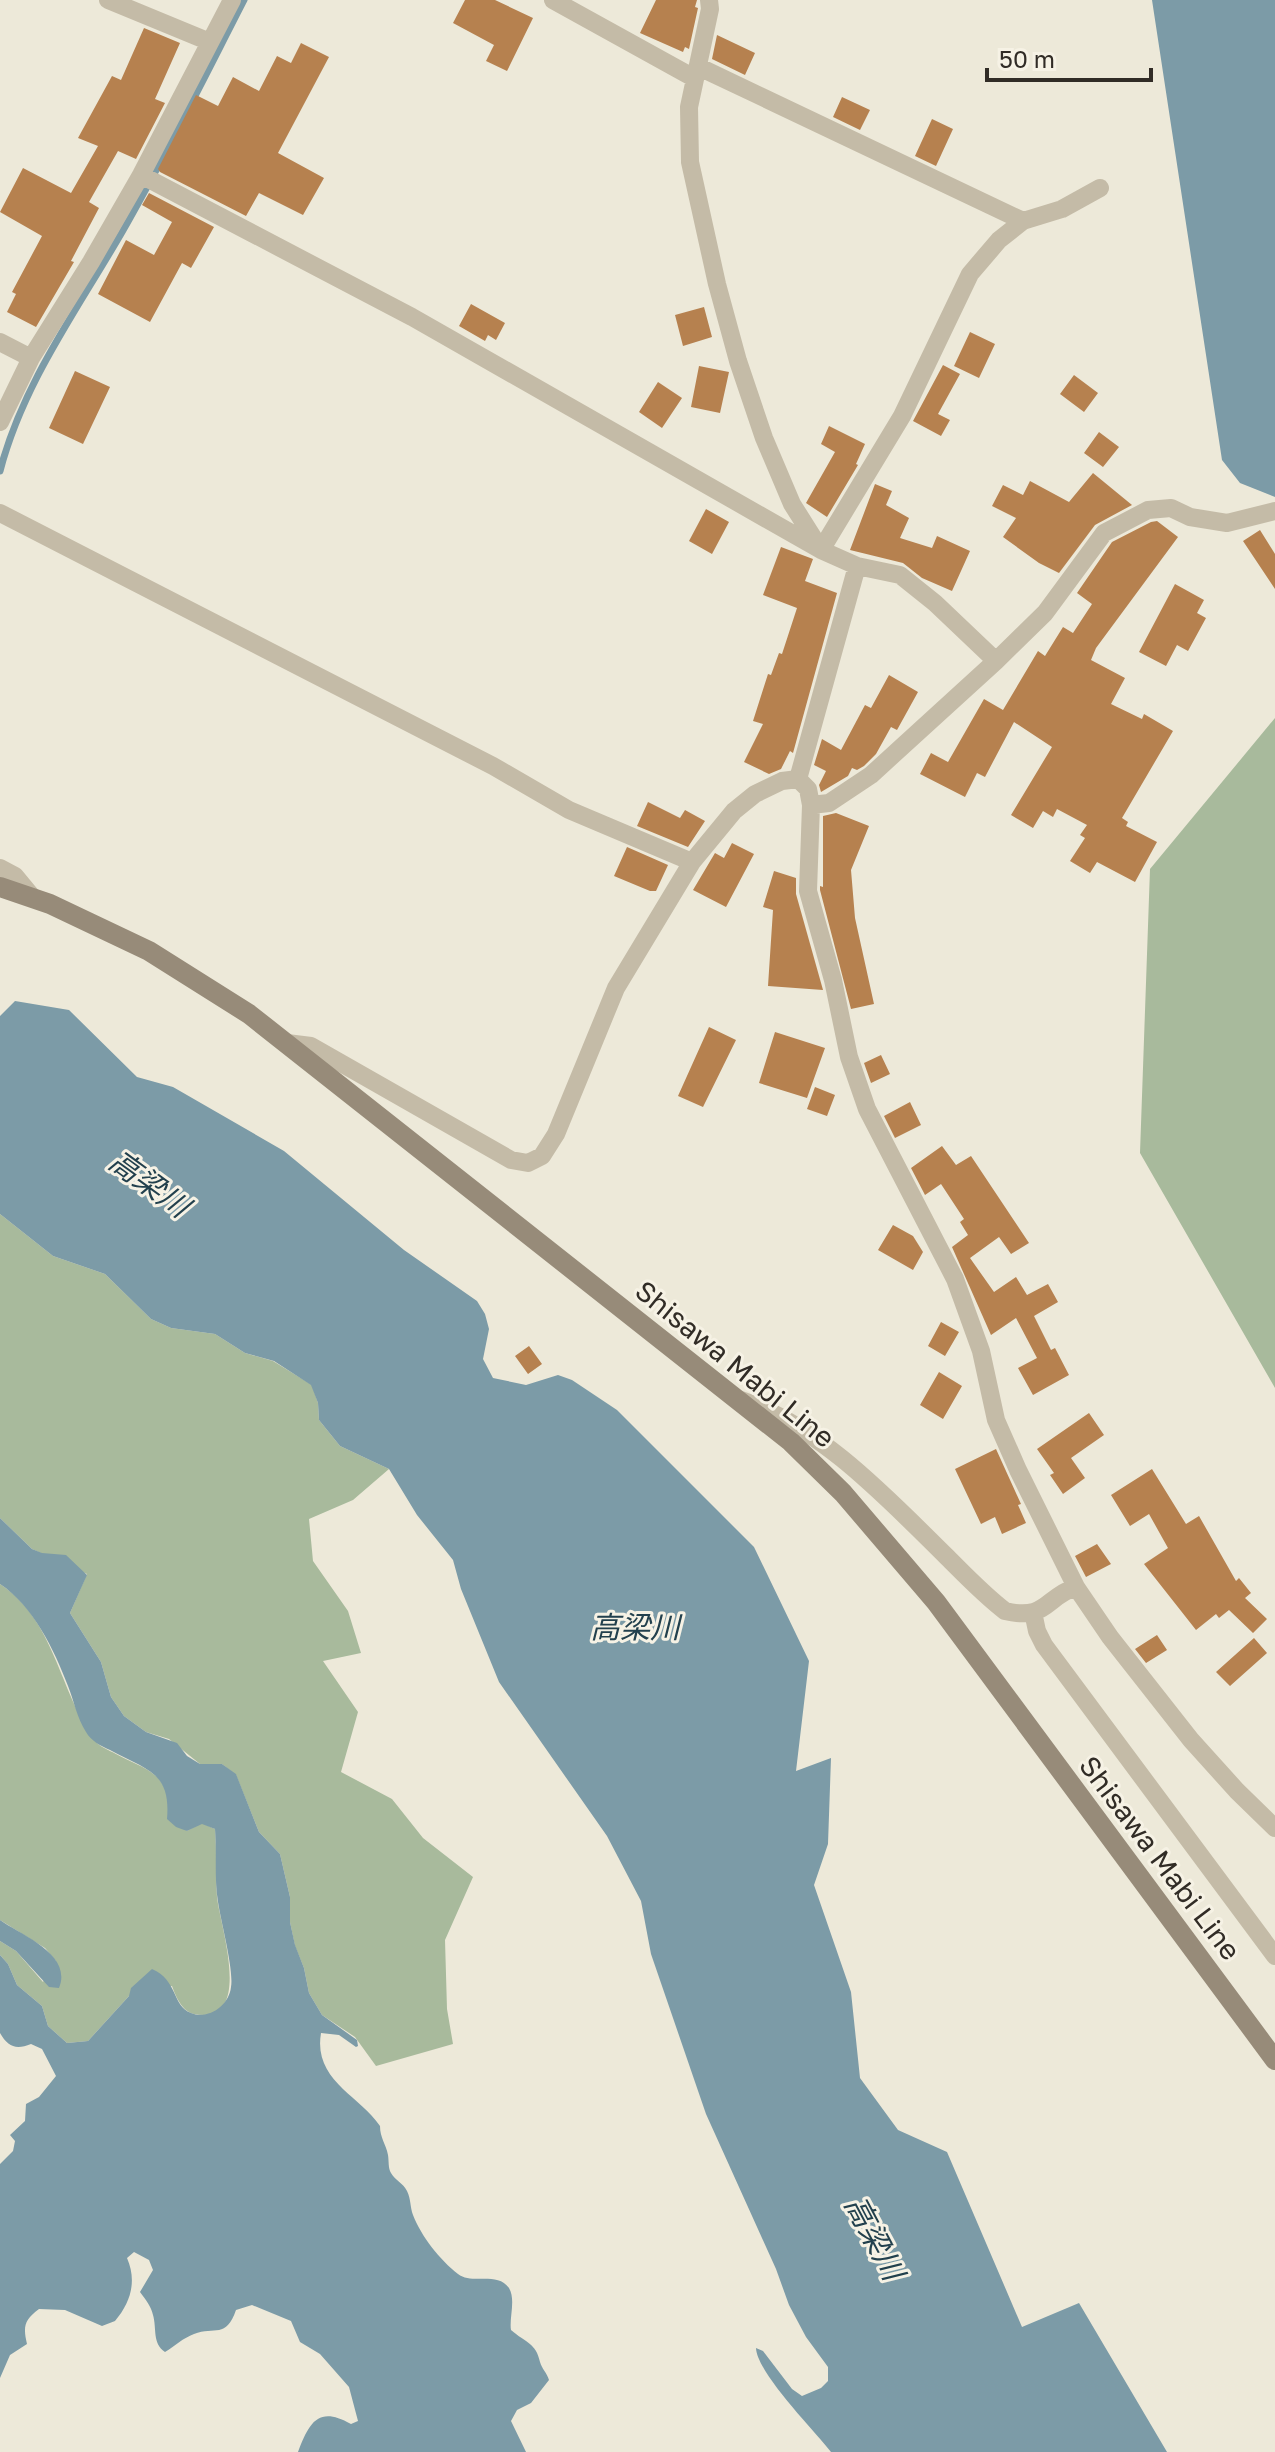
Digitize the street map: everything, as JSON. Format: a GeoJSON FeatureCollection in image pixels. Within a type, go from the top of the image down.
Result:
{"type":"FeatureCollection","features":[{"type":"Feature","properties":{"kind":"main road","name":"Shisawa Mabi Line"},"geometry":{"type":"LineString","coordinates":[[0,887],[149,951],[249,1014],[791,1442],[843,1493],[936,1602],[1275,2060]]}},
{"type":"Feature","properties":{"kind":"street"},"geometry":{"type":"LineString","coordinates":[[108,0],[210,42]]}},
{"type":"Feature","properties":{"kind":"street"},"geometry":{"type":"LineString","coordinates":[[0,422],[31,358],[141,175],[232,0]]}},
{"type":"Feature","properties":{"kind":"street"},"geometry":{"type":"LineString","coordinates":[[553,0],[697,73],[1023,221]]}},
{"type":"Feature","properties":{"kind":"street"},"geometry":{"type":"LineString","coordinates":[[709,0],[689,107],[690,162],[738,361],[764,438],[792,504],[821,550]]}},
{"type":"Feature","properties":{"kind":"street"},"geometry":{"type":"LineString","coordinates":[[141,175],[412,317],[821,550],[857,566],[900,575],[935,603],[996,661]]}},
{"type":"Feature","properties":{"kind":"street"},"geometry":{"type":"LineString","coordinates":[[821,550],[902,416],[970,274],[999,240],[1023,221],[1062,209],[1100,188]]}},
{"type":"Feature","properties":{"kind":"street"},"geometry":{"type":"LineString","coordinates":[[0,342],[31,358]]}},
{"type":"Feature","properties":{"kind":"street"},"geometry":{"type":"LineString","coordinates":[[811,805],[829,803],[871,775],[996,661],[1045,613],[1104,533],[1148,510],[1171,508],[1190,517],[1227,523],[1275,511]]}},
{"type":"Feature","properties":{"kind":"street"},"geometry":{"type":"LineString","coordinates":[[0,513],[493,766],[569,810],[692,862]]}},
{"type":"Feature","properties":{"kind":"street"},"geometry":{"type":"LineString","coordinates":[[798,779],[857,566]]}},
{"type":"Feature","properties":{"kind":"street"},"geometry":{"type":"LineString","coordinates":[[287,1043],[311,1046],[511,1160],[528,1163],[542,1156],[556,1134],[616,988],[692,862],[734,811],[755,794],[782,781],[798,779]]}},
{"type":"Feature","properties":{"kind":"street"},"geometry":{"type":"LineString","coordinates":[[798,779],[808,789],[811,805],[808,891],[833,980],[849,1057],[867,1109],[955,1279],[981,1351],[996,1420],[1076,1587],[1110,1637],[1182,1729],[1275,1828]]}},
{"type":"Feature","properties":{"kind":"street"},"geometry":{"type":"LineString","coordinates":[[0,868],[15,876],[34,899]]}},
{"type":"Feature","properties":{"kind":"street"},"geometry":{"type":"LineString","coordinates":[[738,1400],[769,1410],[802,1430],[865,1478],[1005,1611],[1023,1615],[1045,1609],[1066,1590],[1076,1587]]}},
{"type":"Feature","properties":{"kind":"street"},"geometry":{"type":"LineString","coordinates":[[1033,1612],[1044,1645],[1275,1956]]}},
{"type":"Feature","properties":{"kind":"green space"},"geometry":{"type":"Polygon","coordinates":[[[1275,718],[1275,1388],[1140,1153],[1150,869],[1275,718]]]}},
{"type":"Feature","properties":{"kind":"green space"},"geometry":{"type":"Polygon","coordinates":[[[0,1214],[53,1256],[105,1274],[151,1319],[171,1328],[215,1334],[245,1353],[273,1361],[312,1385],[319,1420],[340,1446],[389,1469],[353,1500],[309,1519],[313,1561],[348,1611],[361,1653],[323,1661],[358,1712],[341,1772],[392,1799],[423,1838],[473,1877],[445,1940],[447,2009],[453,2044],[376,2066],[355,2037],[322,2015],[309,1993],[295,1946],[290,1922],[290,1897],[280,1854],[259,1832],[236,1775],[222,1764],[200,1764],[169,1739],[146,1732],[124,1716],[111,1697],[101,1662],[70,1613],[87,1574],[32,1549],[0,1518],[0,1214]]]}},
{"type":"Feature","properties":{"kind":"green space"},"geometry":{"type":"Polygon","coordinates":[[[0,1584],[18,1599],[45,1636],[95,1741],[156,1776],[166,1792],[168,1818],[187,1831],[202,1823],[215,1829],[217,1897],[230,1971],[224,2005],[213,2014],[194,2014],[186,2010],[172,1986],[129,1996],[88,2041],[67,2043],[48,2026],[42,2006],[17,1985],[8,1964],[0,1955],[0,1941],[16,1951],[43,1982],[56,1961],[45,1948],[0,1920],[0,1584]]]}},
{"type":"Feature","properties":{"kind":"water"},"geometry":{"type":"Polygon","coordinates":[[[1152,0],[1275,0],[1275,497],[1240,483],[1222,460],[1152,0]]]}},
{"type":"Feature","properties":{"kind":"water","name":"高梁川"},"geometry":{"type":"Polygon","coordinates":[[[15,1001],[69,1010],[137,1077],[173,1087],[284,1151],[404,1250],[477,1301],[489,1329],[483,1359],[493,1378],[526,1385],[558,1375],[572,1380],[617,1410],[754,1547],[809,1661],[796,1771],[831,1758],[828,1844],[814,1885],[851,1992],[860,2078],[898,2130],[947,2152],[1022,2327],[1079,2303],[1167,2452],[831,2452],[788,2402],[766,2372],[756,2348],[763,2351],[792,2389],[802,2396],[821,2388],[828,2381],[828,2367],[806,2337],[789,2305],[776,2269],[706,2114],[651,1954],[641,1901],[607,1836],[499,1682],[461,1589],[453,1560],[417,1515],[389,1469],[340,1446],[319,1420],[318,1403],[311,1385],[274,1361],[245,1353],[215,1334],[171,1328],[151,1319],[105,1274],[53,1256],[0,1214],[0,1016],[15,1001]]]}},
{"type":"Feature","properties":{"kind":"water"},"geometry":{"type":"Polygon","coordinates":[[[0,1518],[32,1549],[66,1555],[87,1575],[70,1613],[101,1662],[111,1697],[124,1716],[146,1732],[177,1743],[187,1756],[200,1764],[222,1764],[236,1774],[259,1832],[280,1854],[290,1897],[290,1922],[309,1993],[322,2015],[357,2040],[356,2047],[339,2035],[321,2033],[320,2049],[324,2063],[340,2086],[380,2126],[390,2171],[407,2191],[416,2223],[438,2255],[464,2277],[498,2280],[509,2288],[512,2298],[511,2330],[533,2347],[549,2380],[531,2403],[517,2410],[511,2421],[526,2452],[298,2452],[316,2420],[330,2416],[351,2424],[358,2421],[349,2387],[320,2354],[300,2342],[291,2321],[252,2305],[236,2310],[224,2328],[194,2334],[165,2352],[157,2340],[151,2309],[140,2292],[153,2270],[149,2260],[134,2252],[127,2258],[132,2275],[131,2291],[115,2321],[102,2326],[65,2310],[39,2309],[26,2324],[27,2344],[10,2355],[0,2378],[0,2164],[13,2151],[15,2141],[10,2135],[25,2121],[26,2104],[39,2097],[56,2076],[42,2049],[31,2044],[13,2046],[0,2033],[0,1955],[8,1964],[17,1985],[42,2006],[48,2026],[67,2043],[88,2041],[129,1996],[131,1988],[152,1969],[171,1986],[185,2010],[198,2015],[211,2013],[222,2005],[229,1994],[231,1979],[217,1893],[215,1829],[202,1824],[187,1831],[176,1827],[167,1819],[165,1791],[154,1774],[93,1741],[88,1735],[41,1629],[23,1604],[0,1584],[0,1518]]]}},
{"type":"Feature","properties":{"kind":"water"},"geometry":{"type":"Polygon","coordinates":[[[0,1920],[52,1955],[59,1965],[59,1988],[49,1987],[16,1951],[0,1941],[0,1920]]]}},
{"type":"Feature","properties":{"kind":"building"},"geometry":{"type":"Polygon","coordinates":[[[465,0],[495,0],[533,18],[507,71],[486,61],[494,45],[453,23],[465,0]]]}},
{"type":"Feature","properties":{"kind":"building"},"geometry":{"type":"Polygon","coordinates":[[[656,0],[697,0],[689,49],[685,47],[683,52],[640,33],[656,0]]]}},
{"type":"Feature","properties":{"kind":"building"},"geometry":{"type":"Polygon","coordinates":[[[144,28],[180,43],[155,99],[165,103],[136,159],[118,151],[89,202],[99,208],[71,261],[74,262],[36,327],[7,312],[16,294],[12,292],[42,236],[0,212],[23,168],[71,193],[98,146],[78,138],[112,76],[121,80],[144,28]]]}},
{"type":"Feature","properties":{"kind":"building"},"geometry":{"type":"Polygon","coordinates":[[[717,35],[755,53],[745,75],[712,59],[717,35]]]}},
{"type":"Feature","properties":{"kind":"building"},"geometry":{"type":"Polygon","coordinates":[[[301,43],[329,57],[278,153],[324,178],[303,215],[259,193],[246,216],[160,172],[158,169],[196,95],[218,106],[233,77],[259,91],[277,56],[291,63],[301,43]]]}},
{"type":"Feature","properties":{"kind":"building"},"geometry":{"type":"Polygon","coordinates":[[[842,97],[870,110],[860,130],[833,117],[842,97]]]}},
{"type":"Feature","properties":{"kind":"building"},"geometry":{"type":"Polygon","coordinates":[[[932,119],[953,129],[936,166],[915,156],[932,119]]]}},
{"type":"Feature","properties":{"kind":"building"},"geometry":{"type":"Polygon","coordinates":[[[149,193],[214,227],[191,268],[182,263],[150,322],[98,294],[126,240],[154,255],[172,222],[142,205],[149,193]]]}},
{"type":"Feature","properties":{"kind":"building"},"geometry":{"type":"Polygon","coordinates":[[[471,304],[505,323],[496,340],[488,335],[485,341],[459,326],[471,304]]]}},
{"type":"Feature","properties":{"kind":"building"},"geometry":{"type":"Polygon","coordinates":[[[704,307],[712,337],[683,346],[675,315],[704,307]]]}},
{"type":"Feature","properties":{"kind":"building"},"geometry":{"type":"Polygon","coordinates":[[[970,332],[995,344],[979,378],[954,366],[970,332]]]}},
{"type":"Feature","properties":{"kind":"building"},"geometry":{"type":"Polygon","coordinates":[[[943,365],[960,374],[938,414],[950,420],[941,436],[913,421],[943,365]]]}},
{"type":"Feature","properties":{"kind":"building"},"geometry":{"type":"Polygon","coordinates":[[[699,366],[729,372],[720,413],[691,407],[699,366]]]}},
{"type":"Feature","properties":{"kind":"building"},"geometry":{"type":"Polygon","coordinates":[[[75,371],[110,387],[83,444],[49,428],[75,371]]]}},
{"type":"Feature","properties":{"kind":"building"},"geometry":{"type":"Polygon","coordinates":[[[1074,375],[1098,393],[1084,412],[1060,394],[1074,375]]]}},
{"type":"Feature","properties":{"kind":"building"},"geometry":{"type":"Polygon","coordinates":[[[658,382],[682,398],[662,428],[639,412],[658,382]]]}},
{"type":"Feature","properties":{"kind":"building"},"geometry":{"type":"Polygon","coordinates":[[[829,426],[865,444],[858,465],[827,517],[806,503],[835,452],[821,444],[829,426]]]}},
{"type":"Feature","properties":{"kind":"building"},"geometry":{"type":"Polygon","coordinates":[[[1099,432],[1119,447],[1103,467],[1084,453],[1099,432]]]}},
{"type":"Feature","properties":{"kind":"building"},"geometry":{"type":"Polygon","coordinates":[[[1093,473],[1132,505],[1095,525],[1059,573],[1039,563],[1003,537],[1016,518],[992,506],[1003,485],[1023,495],[1030,481],[1069,502],[1093,473]]]}},
{"type":"Feature","properties":{"kind":"building"},"geometry":{"type":"Polygon","coordinates":[[[875,484],[892,491],[886,505],[909,518],[900,538],[932,548],[937,536],[970,551],[952,591],[922,578],[903,563],[850,550],[875,484]]]}},
{"type":"Feature","properties":{"kind":"building"},"geometry":{"type":"Polygon","coordinates":[[[706,509],[729,522],[712,554],[689,541],[706,509]]]}},
{"type":"Feature","properties":{"kind":"building"},"geometry":{"type":"Polygon","coordinates":[[[1157,521],[1178,537],[1096,648],[1091,660],[1125,678],[1111,704],[1142,719],[1144,714],[1173,731],[1122,818],[1128,822],[1126,826],[1157,842],[1135,882],[1097,862],[1090,873],[1070,861],[1085,838],[1080,835],[1087,825],[1057,809],[1053,817],[1043,811],[1033,828],[1011,815],[1052,747],[1014,722],[985,777],[977,773],[965,797],[920,774],[931,753],[948,762],[984,699],[1003,710],[1038,651],[1045,656],[1063,627],[1073,633],[1092,604],[1077,593],[1112,542],[1157,521]]]}},
{"type":"Feature","properties":{"kind":"building"},"geometry":{"type":"Polygon","coordinates":[[[1260,530],[1275,554],[1275,589],[1243,541],[1260,530]]]}},
{"type":"Feature","properties":{"kind":"building"},"geometry":{"type":"Polygon","coordinates":[[[781,547],[813,559],[805,581],[837,593],[793,753],[790,751],[781,769],[769,774],[744,762],[763,724],[753,721],[768,674],[771,675],[779,653],[782,654],[797,608],[763,595],[781,547]]]}},
{"type":"Feature","properties":{"kind":"building"},"geometry":{"type":"Polygon","coordinates":[[[1175,584],[1204,600],[1197,613],[1206,618],[1188,651],[1177,645],[1166,666],[1139,652],[1175,584]]]}},
{"type":"Feature","properties":{"kind":"building"},"geometry":{"type":"Polygon","coordinates":[[[889,675],[918,692],[897,730],[891,727],[876,754],[864,766],[857,770],[852,768],[848,776],[821,792],[819,785],[826,771],[814,765],[822,739],[841,750],[865,705],[871,708],[889,675]]]}},
{"type":"Feature","properties":{"kind":"building"},"geometry":{"type":"Polygon","coordinates":[[[648,802],[680,818],[685,810],[705,821],[688,847],[637,826],[648,802]]]}},
{"type":"Feature","properties":{"kind":"building"},"geometry":{"type":"Polygon","coordinates":[[[836,813],[869,826],[851,870],[855,918],[874,1004],[851,1009],[820,890],[820,886],[823,887],[823,816],[836,813]]]}},
{"type":"Feature","properties":{"kind":"building"},"geometry":{"type":"Polygon","coordinates":[[[732,843],[754,854],[726,907],[693,890],[715,853],[724,858],[732,843]]]}},
{"type":"Feature","properties":{"kind":"building"},"geometry":{"type":"Polygon","coordinates":[[[627,847],[668,865],[656,891],[614,876],[627,847]]]}},
{"type":"Feature","properties":{"kind":"building"},"geometry":{"type":"Polygon","coordinates":[[[774,871],[796,878],[796,894],[823,990],[768,986],[773,910],[763,907],[774,871]]]}},
{"type":"Feature","properties":{"kind":"building"},"geometry":{"type":"Polygon","coordinates":[[[709,1027],[736,1040],[703,1107],[678,1096],[709,1027]]]}},
{"type":"Feature","properties":{"kind":"building"},"geometry":{"type":"Polygon","coordinates":[[[775,1032],[825,1048],[807,1098],[759,1083],[775,1032]]]}},
{"type":"Feature","properties":{"kind":"building"},"geometry":{"type":"Polygon","coordinates":[[[881,1055],[890,1074],[871,1083],[864,1063],[881,1055]]]}},
{"type":"Feature","properties":{"kind":"building"},"geometry":{"type":"Polygon","coordinates":[[[815,1087],[835,1095],[827,1116],[807,1109],[815,1087]]]}},
{"type":"Feature","properties":{"kind":"building"},"geometry":{"type":"Polygon","coordinates":[[[910,1102],[921,1125],[895,1138],[884,1116],[910,1102]]]}},
{"type":"Feature","properties":{"kind":"building"},"geometry":{"type":"Polygon","coordinates":[[[942,1146],[956,1165],[971,1156],[1029,1243],[1011,1254],[999,1237],[970,1258],[994,1292],[1016,1277],[1027,1295],[1048,1284],[1058,1302],[1034,1316],[1051,1350],[1055,1348],[1069,1375],[1033,1395],[1018,1368],[1037,1358],[1016,1318],[991,1335],[952,1247],[968,1235],[960,1222],[964,1219],[941,1184],[925,1195],[911,1168],[942,1146]]]}},
{"type":"Feature","properties":{"kind":"building"},"geometry":{"type":"Polygon","coordinates":[[[893,1225],[913,1236],[923,1252],[913,1270],[878,1250],[893,1225]]]}},
{"type":"Feature","properties":{"kind":"building"},"geometry":{"type":"Polygon","coordinates":[[[941,1322],[959,1332],[945,1356],[928,1346],[941,1322]]]}},
{"type":"Feature","properties":{"kind":"building"},"geometry":{"type":"Polygon","coordinates":[[[529,1346],[542,1364],[528,1374],[515,1356],[529,1346]]]}},
{"type":"Feature","properties":{"kind":"building"},"geometry":{"type":"Polygon","coordinates":[[[939,1372],[962,1386],[943,1419],[920,1405],[939,1372]]]}},
{"type":"Feature","properties":{"kind":"building"},"geometry":{"type":"Polygon","coordinates":[[[1089,1413],[1104,1435],[1071,1458],[1085,1478],[1063,1494],[1050,1475],[1054,1473],[1037,1449],[1089,1413]]]}},
{"type":"Feature","properties":{"kind":"building"},"geometry":{"type":"Polygon","coordinates":[[[996,1449],[1021,1504],[1018,1505],[1026,1523],[1002,1534],[995,1517],[981,1524],[955,1469],[996,1449]]]}},
{"type":"Feature","properties":{"kind":"building"},"geometry":{"type":"Polygon","coordinates":[[[1152,1469],[1186,1524],[1199,1516],[1236,1581],[1239,1578],[1251,1593],[1245,1598],[1267,1619],[1253,1633],[1229,1610],[1219,1618],[1216,1614],[1196,1630],[1144,1564],[1168,1548],[1149,1514],[1130,1526],[1111,1495],[1152,1469]]]}},
{"type":"Feature","properties":{"kind":"building"},"geometry":{"type":"Polygon","coordinates":[[[1097,1544],[1111,1564],[1086,1577],[1075,1556],[1097,1544]]]}},
{"type":"Feature","properties":{"kind":"building"},"geometry":{"type":"Polygon","coordinates":[[[1157,1635],[1167,1650],[1146,1663],[1135,1649],[1157,1635]]]}},
{"type":"Feature","properties":{"kind":"building"},"geometry":{"type":"Polygon","coordinates":[[[1254,1638],[1267,1653],[1230,1686],[1216,1672],[1254,1638]]]}},
{"type":"Feature","properties":{"kind":"waterway"},"geometry":{"type":"LineString","coordinates":[[0,471],[22,408],[37,377],[138,204],[244,0]]}}]}
